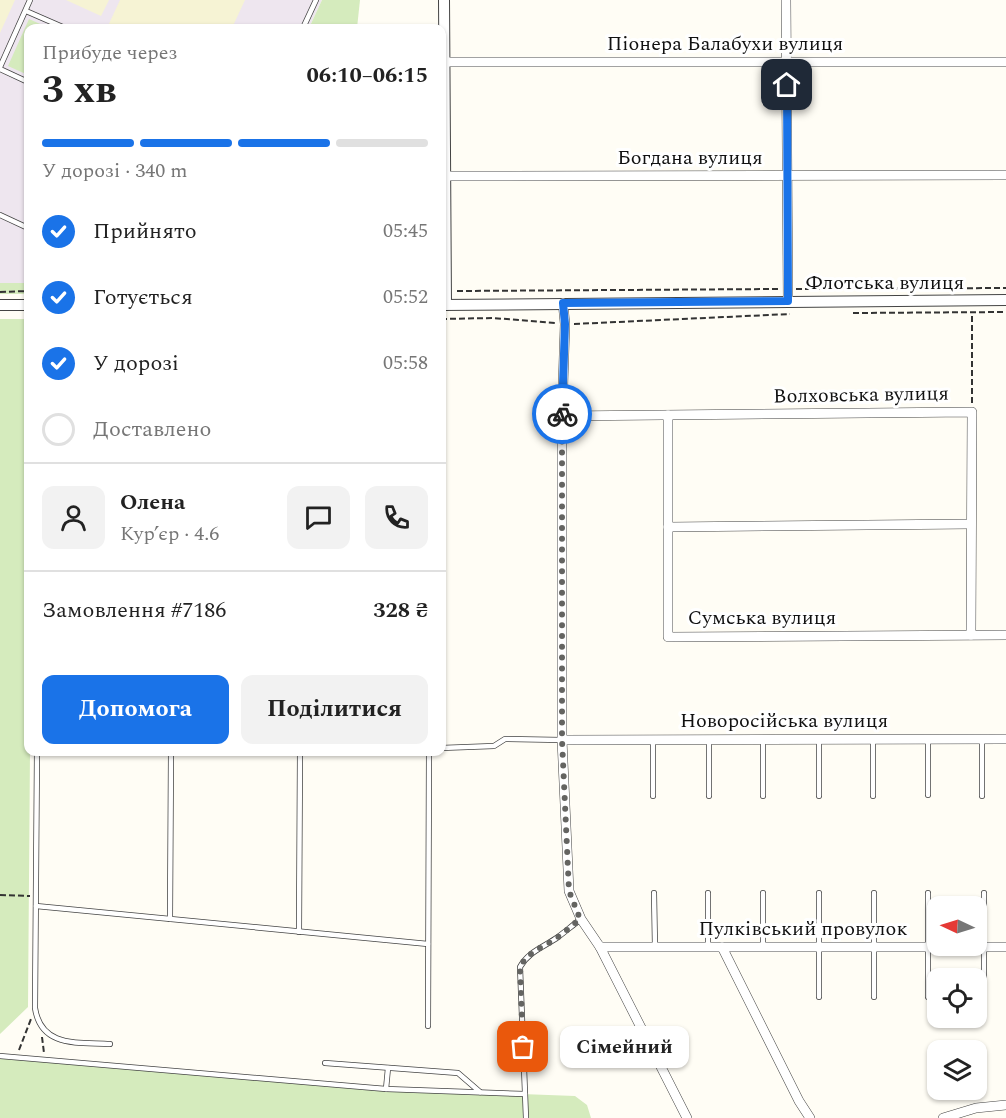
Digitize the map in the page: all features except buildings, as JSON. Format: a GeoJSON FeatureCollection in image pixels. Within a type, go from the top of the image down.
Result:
{"type":"FeatureCollection","features":[{"type":"Feature","properties":{"kind":"street"},"geometry":{"type":"LineString","coordinates":[[444,0],[444,24]]}},
{"type":"Feature","properties":{"kind":"street"},"geometry":{"type":"LineString","coordinates":[[786,0],[788,301]]}},
{"type":"Feature","properties":{"kind":"street","name":"Піонера Балабухи вулиця"},"geometry":{"type":"LineString","coordinates":[[446,62],[1006,62]]}},
{"type":"Feature","properties":{"kind":"street","name":"Богдана вулиця"},"geometry":{"type":"LineString","coordinates":[[446,176],[1006,175]]}},
{"type":"Feature","properties":{"kind":"street","name":"Флотська вулиця"},"geometry":{"type":"LineString","coordinates":[[446,305],[1006,300]]}},
{"type":"Feature","properties":{"kind":"street"},"geometry":{"type":"LineString","coordinates":[[563,303],[565,324],[562,416],[562,740],[569,891],[580,919],[600,947],[687,1118]]}},
{"type":"Feature","properties":{"kind":"street"},"geometry":{"type":"LineString","coordinates":[[0,305],[24,305]]}},
{"type":"Feature","properties":{"kind":"street","name":"Волховська вулиця"},"geometry":{"type":"LineString","coordinates":[[562,416],[972,412],[971,635]]}},
{"type":"Feature","properties":{"kind":"street","name":"Сумська вулиця"},"geometry":{"type":"LineString","coordinates":[[668,415],[668,637],[1006,635]]}},
{"type":"Feature","properties":{"kind":"street"},"geometry":{"type":"LineString","coordinates":[[668,527],[971,524]]}},
{"type":"Feature","properties":{"kind":"street","name":"Новоросійська вулиця"},"geometry":{"type":"LineString","coordinates":[[562,740],[1006,739]]}},
{"type":"Feature","properties":{"kind":"street","name":"Пулківський провулок"},"geometry":{"type":"LineString","coordinates":[[600,947],[927,947]]}},
{"type":"Feature","properties":{"kind":"street"},"geometry":{"type":"LineString","coordinates":[[722,947],[799,1101],[810,1118]]}},
{"type":"Feature","properties":{"kind":"street","name":"Пулківський провулок"},"geometry":{"type":"LineString","coordinates":[[987,947],[1006,947]]}},
{"type":"Feature","properties":{"kind":"street"},"geometry":{"type":"LineString","coordinates":[[943,1118],[976,1108],[1006,1105]]}},
{"type":"Feature","properties":{"kind":"lane"},"geometry":{"type":"LineString","coordinates":[[24,80],[0,68],[30,0]]}},
{"type":"Feature","properties":{"kind":"lane"},"geometry":{"type":"LineString","coordinates":[[305,24],[316,0]]}},
{"type":"Feature","properties":{"kind":"lane"},"geometry":{"type":"LineString","coordinates":[[26,11],[56,24]]}},
{"type":"Feature","properties":{"kind":"lane"},"geometry":{"type":"LineString","coordinates":[[0,215],[24,226]]}},
{"type":"Feature","properties":{"kind":"lane"},"geometry":{"type":"LineString","coordinates":[[446,748],[494,746],[505,739],[562,740]]}},
{"type":"Feature","properties":{"kind":"lane"},"geometry":{"type":"LineString","coordinates":[[764,739],[764,796]]}},
{"type":"Feature","properties":{"kind":"lane"},"geometry":{"type":"LineString","coordinates":[[819,739],[819,796]]}},
{"type":"Feature","properties":{"kind":"lane"},"geometry":{"type":"LineString","coordinates":[[873,739],[873,796]]}},
{"type":"Feature","properties":{"kind":"lane"},"geometry":{"type":"LineString","coordinates":[[928,739],[928,795]]}},
{"type":"Feature","properties":{"kind":"lane"},"geometry":{"type":"LineString","coordinates":[[982,739],[982,796]]}},
{"type":"Feature","properties":{"kind":"lane"},"geometry":{"type":"LineString","coordinates":[[653,740],[654,796]]}},
{"type":"Feature","properties":{"kind":"lane"},"geometry":{"type":"LineString","coordinates":[[709,740],[709,796]]}},
{"type":"Feature","properties":{"kind":"lane"},"geometry":{"type":"LineString","coordinates":[[37,756],[35,1008],[40,1026],[53,1038],[62,1041],[110,1044]]}},
{"type":"Feature","properties":{"kind":"lane"},"geometry":{"type":"LineString","coordinates":[[170,919],[171,756]]}},
{"type":"Feature","properties":{"kind":"lane"},"geometry":{"type":"LineString","coordinates":[[299,932],[300,756]]}},
{"type":"Feature","properties":{"kind":"lane"},"geometry":{"type":"LineString","coordinates":[[428,1026],[429,756]]}},
{"type":"Feature","properties":{"kind":"lane"},"geometry":{"type":"LineString","coordinates":[[654,893],[655,947]]}},
{"type":"Feature","properties":{"kind":"lane"},"geometry":{"type":"LineString","coordinates":[[708,893],[708,947]]}},
{"type":"Feature","properties":{"kind":"lane"},"geometry":{"type":"LineString","coordinates":[[763,893],[763,947]]}},
{"type":"Feature","properties":{"kind":"lane"},"geometry":{"type":"LineString","coordinates":[[819,893],[819,997]]}},
{"type":"Feature","properties":{"kind":"lane"},"geometry":{"type":"LineString","coordinates":[[874,893],[874,997]]}},
{"type":"Feature","properties":{"kind":"lane"},"geometry":{"type":"LineString","coordinates":[[36,906],[428,944]]}},
{"type":"Feature","properties":{"kind":"lane"},"geometry":{"type":"LineString","coordinates":[[526,1118],[520,967],[525,958],[534,950],[556,939],[580,919]]}},
{"type":"Feature","properties":{"kind":"lane"},"geometry":{"type":"LineString","coordinates":[[0,1056],[386,1089],[525,1094]]}},
{"type":"Feature","properties":{"kind":"lane"},"geometry":{"type":"LineString","coordinates":[[325,1063],[458,1073],[480,1093]]}},
{"type":"Feature","properties":{"kind":"lane"},"geometry":{"type":"LineString","coordinates":[[386,1089],[388,1068]]}},
{"type":"Feature","properties":{"kind":"path"},"geometry":{"type":"LineString","coordinates":[[446,291],[1006,288]]}},
{"type":"Feature","properties":{"kind":"path"},"geometry":{"type":"LineString","coordinates":[[0,292],[24,291]]}},
{"type":"Feature","properties":{"kind":"path"},"geometry":{"type":"LineString","coordinates":[[843,313],[1006,312]]}},
{"type":"Feature","properties":{"kind":"path"},"geometry":{"type":"LineString","coordinates":[[446,319],[493,318],[565,324],[796,313]]}},
{"type":"Feature","properties":{"kind":"path"},"geometry":{"type":"LineString","coordinates":[[972,313],[972,412]]}},
{"type":"Feature","properties":{"kind":"path"},"geometry":{"type":"LineString","coordinates":[[0,895],[36,896]]}},
{"type":"Feature","properties":{"kind":"path"},"geometry":{"type":"LineString","coordinates":[[16,1058],[35,1008]]}},
{"type":"Feature","properties":{"kind":"path"},"geometry":{"type":"LineString","coordinates":[[40,1026],[45,1060]]}},
{"type":"Feature","properties":{"kind":"shaded area"},"geometry":{"type":"Polygon","coordinates":[[[0,0],[322,0],[311,24],[24,24],[24,283],[0,283],[0,0]]]}},
{"type":"Feature","properties":{"kind":"shaded area"},"geometry":{"type":"Polygon","coordinates":[[[0,0],[15,0],[0,33],[0,0]]]}},
{"type":"Feature","properties":{"kind":"shaded area"},"geometry":{"type":"Polygon","coordinates":[[[66,0],[109,0],[101,16],[66,0]]]}},
{"type":"Feature","properties":{"kind":"shaded area"},"geometry":{"type":"Polygon","coordinates":[[[120,0],[245,0],[234,24],[109,24],[120,0]]]}},
{"type":"Feature","properties":{"kind":"green space"},"geometry":{"type":"Polygon","coordinates":[[[322,0],[360,0],[357,24],[311,24],[322,0]]]}},
{"type":"Feature","properties":{"kind":"green space"},"geometry":{"type":"Polygon","coordinates":[[[29,19],[40,24],[27,24],[29,19]]]}},
{"type":"Feature","properties":{"kind":"green space"},"geometry":{"type":"Polygon","coordinates":[[[24,30],[24,73],[8,66],[24,30]]]}},
{"type":"Feature","properties":{"kind":"green space"},"geometry":{"type":"Polygon","coordinates":[[[0,283],[24,283],[24,294],[0,294],[0,283]]]}},
{"type":"Feature","properties":{"kind":"green space"},"geometry":{"type":"Polygon","coordinates":[[[0,319],[24,319],[24,756],[30,756],[28,1007],[0,1034],[0,319]]]}},
{"type":"Feature","properties":{"kind":"green space"},"geometry":{"type":"Polygon","coordinates":[[[0,1056],[386,1089],[575,1096],[587,1105],[591,1118],[0,1118],[0,1056]]]}},
{"type":"Feature","properties":{"kind":"way so far"},"geometry":{"type":"LineString","coordinates":[[523,1047],[520,967],[525,958],[534,950],[556,939],[580,919],[569,891],[562,740],[562,414]]}},
{"type":"Feature","properties":{"kind":"place","name":"Сімейний"},"geometry":{"type":"Point","coordinates":[523,1047]}},
{"type":"Feature","properties":{"kind":"route"},"geometry":{"type":"LineString","coordinates":[[562,414],[565,324],[563,303],[788,301],[787,85]]}}]}
